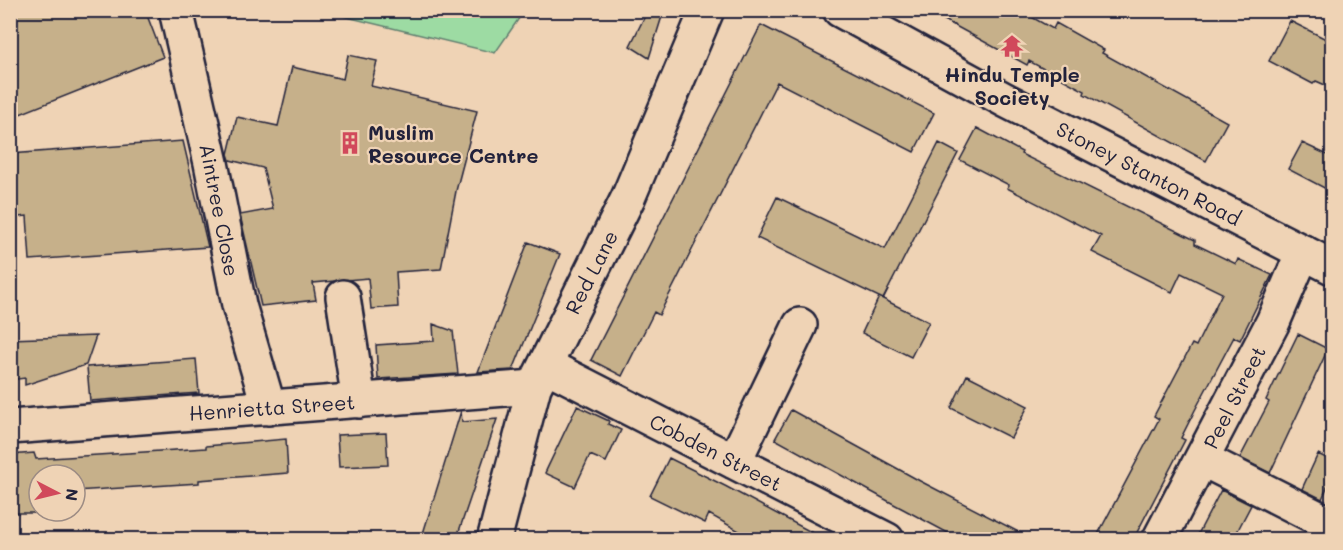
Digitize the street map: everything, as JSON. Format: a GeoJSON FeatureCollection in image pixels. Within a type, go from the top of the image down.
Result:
{"type":"FeatureCollection","features":[{"type":"Feature","properties":{"kind":"street","name":"Aintree Close"},"geometry":{"type":"LineString","coordinates":[[176,10],[211,163],[238,305],[269,408]]}},
{"type":"Feature","properties":{"kind":"street","name":"Red Lane"},"geometry":{"type":"LineString","coordinates":[[495,540],[540,376],[628,198],[707,10]]}},
{"type":"Feature","properties":{"kind":"street","name":"Stoney Stanton Road"},"geometry":{"type":"LineString","coordinates":[[840,10],[1005,100],[1332,267]]}},
{"type":"Feature","properties":{"kind":"street","name":"Peel Street"},"geometry":{"type":"LineString","coordinates":[[1159,540],[1272,322],[1303,252]]}},
{"type":"Feature","properties":{"kind":"street"},"geometry":{"type":"LineString","coordinates":[[343,297],[359,401]]}},
{"type":"Feature","properties":{"kind":"street"},"geometry":{"type":"LineString","coordinates":[[734,462],[800,326]]}},
{"type":"Feature","properties":{"kind":"street","name":"Henrietta Street"},"geometry":{"type":"LineString","coordinates":[[10,427],[359,401],[540,376]]}},
{"type":"Feature","properties":{"kind":"street","name":"Cobden Street"},"geometry":{"type":"LineString","coordinates":[[540,376],[734,462],[887,540]]}},
{"type":"Feature","properties":{"kind":"street"},"geometry":{"type":"LineString","coordinates":[[1202,459],[1328,529]]}},
{"type":"Feature","properties":{"kind":"green space"},"geometry":{"type":"Polygon","coordinates":[[[524,10],[495,53],[322,11],[524,10]]]}},
{"type":"Feature","properties":{"kind":"building"},"geometry":{"type":"Polygon","coordinates":[[[10,10],[145,10],[163,57],[10,118],[10,10]]]}},
{"type":"Feature","properties":{"kind":"building"},"geometry":{"type":"Polygon","coordinates":[[[648,10],[664,10],[649,58],[630,46],[648,10]]]}},
{"type":"Feature","properties":{"kind":"building"},"geometry":{"type":"Polygon","coordinates":[[[926,10],[1019,10],[1053,29],[1056,23],[1104,50],[1102,53],[1227,122],[1206,161],[1084,94],[1085,91],[1029,61],[1027,65],[926,10]]]}},
{"type":"Feature","properties":{"kind":"building"},"geometry":{"type":"Polygon","coordinates":[[[1290,21],[1332,42],[1332,88],[1316,81],[1313,84],[1269,61],[1290,21]]]}},
{"type":"Feature","properties":{"kind":"building"},"geometry":{"type":"Polygon","coordinates":[[[761,25],[934,113],[914,152],[777,82],[659,315],[654,312],[622,376],[591,360],[761,25]]]}},
{"type":"Feature","properties":{"kind":"building"},"geometry":{"type":"Polygon","coordinates":[[[348,55],[377,61],[371,86],[477,111],[456,191],[441,269],[396,272],[398,307],[371,309],[368,278],[313,283],[316,300],[261,306],[240,215],[273,209],[263,168],[230,160],[228,154],[237,117],[278,126],[292,67],[343,79],[348,55]]]}},
{"type":"Feature","properties":{"kind":"building"},"geometry":{"type":"Polygon","coordinates":[[[977,128],[1022,152],[1021,154],[1195,240],[1195,244],[1236,264],[1238,259],[1272,275],[1240,340],[1234,337],[1195,410],[1181,438],[1185,440],[1133,540],[1095,540],[1159,419],[1154,416],[1192,344],[1196,346],[1222,293],[1181,273],[1172,292],[1092,252],[1101,236],[1007,188],[1009,185],[960,160],[977,128]]]}},
{"type":"Feature","properties":{"kind":"building"},"geometry":{"type":"Polygon","coordinates":[[[183,141],[208,247],[30,260],[27,216],[10,218],[10,154],[183,141]]]}},
{"type":"Feature","properties":{"kind":"building"},"geometry":{"type":"Polygon","coordinates":[[[939,143],[958,153],[883,299],[757,238],[777,197],[885,249],[939,143]]]}},
{"type":"Feature","properties":{"kind":"building"},"geometry":{"type":"Polygon","coordinates":[[[1302,143],[1332,157],[1332,192],[1288,169],[1302,143]]]}},
{"type":"Feature","properties":{"kind":"building"},"geometry":{"type":"Polygon","coordinates":[[[528,242],[560,254],[513,370],[478,372],[528,242]]]}},
{"type":"Feature","properties":{"kind":"building"},"geometry":{"type":"Polygon","coordinates":[[[879,297],[929,322],[911,357],[862,333],[879,297]]]}},
{"type":"Feature","properties":{"kind":"building"},"geometry":{"type":"Polygon","coordinates":[[[433,324],[453,331],[458,374],[378,379],[376,345],[434,341],[433,324]]]}},
{"type":"Feature","properties":{"kind":"building"},"geometry":{"type":"Polygon","coordinates":[[[1298,334],[1328,349],[1270,473],[1240,458],[1269,402],[1266,400],[1298,334]]]}},
{"type":"Feature","properties":{"kind":"building"},"geometry":{"type":"Polygon","coordinates":[[[96,336],[86,365],[25,385],[25,378],[10,380],[10,339],[96,336]]]}},
{"type":"Feature","properties":{"kind":"building"},"geometry":{"type":"Polygon","coordinates":[[[196,359],[199,393],[90,401],[87,367],[196,359]]]}},
{"type":"Feature","properties":{"kind":"building"},"geometry":{"type":"Polygon","coordinates":[[[967,375],[1028,406],[1011,438],[951,408],[967,375]]]}},
{"type":"Feature","properties":{"kind":"building"},"geometry":{"type":"Polygon","coordinates":[[[577,406],[609,421],[608,424],[621,430],[606,462],[590,455],[575,487],[545,473],[577,406]]]}},
{"type":"Feature","properties":{"kind":"building"},"geometry":{"type":"Polygon","coordinates":[[[791,410],[1034,540],[961,540],[775,439],[791,410]]]}},
{"type":"Feature","properties":{"kind":"building"},"geometry":{"type":"Polygon","coordinates":[[[461,411],[462,422],[497,419],[456,540],[421,540],[461,411]]]}},
{"type":"Feature","properties":{"kind":"building"},"geometry":{"type":"Polygon","coordinates":[[[386,433],[388,465],[339,467],[337,435],[386,433]]]}},
{"type":"Feature","properties":{"kind":"building"},"geometry":{"type":"Polygon","coordinates":[[[286,439],[288,473],[199,480],[199,483],[87,490],[87,463],[27,463],[27,513],[10,513],[10,455],[34,453],[36,459],[206,448],[206,446],[286,439]]]}},
{"type":"Feature","properties":{"kind":"building"},"geometry":{"type":"Polygon","coordinates":[[[1318,454],[1332,461],[1332,476],[1322,499],[1302,489],[1318,454]]]}},
{"type":"Feature","properties":{"kind":"building"},"geometry":{"type":"Polygon","coordinates":[[[669,458],[826,540],[755,540],[709,514],[705,523],[650,496],[669,458]]]}},
{"type":"Feature","properties":{"kind":"building"},"geometry":{"type":"Polygon","coordinates":[[[1221,490],[1251,505],[1233,540],[1195,540],[1221,490]]]}},
{"type":"Feature","properties":{"kind":"place","name":"Hindu Temple Society"},"geometry":{"type":"Point","coordinates":[1012,46]}},
{"type":"Feature","properties":{"kind":"place","name":"Muslim Resource Centre"},"geometry":{"type":"Point","coordinates":[350,143]}}]}
